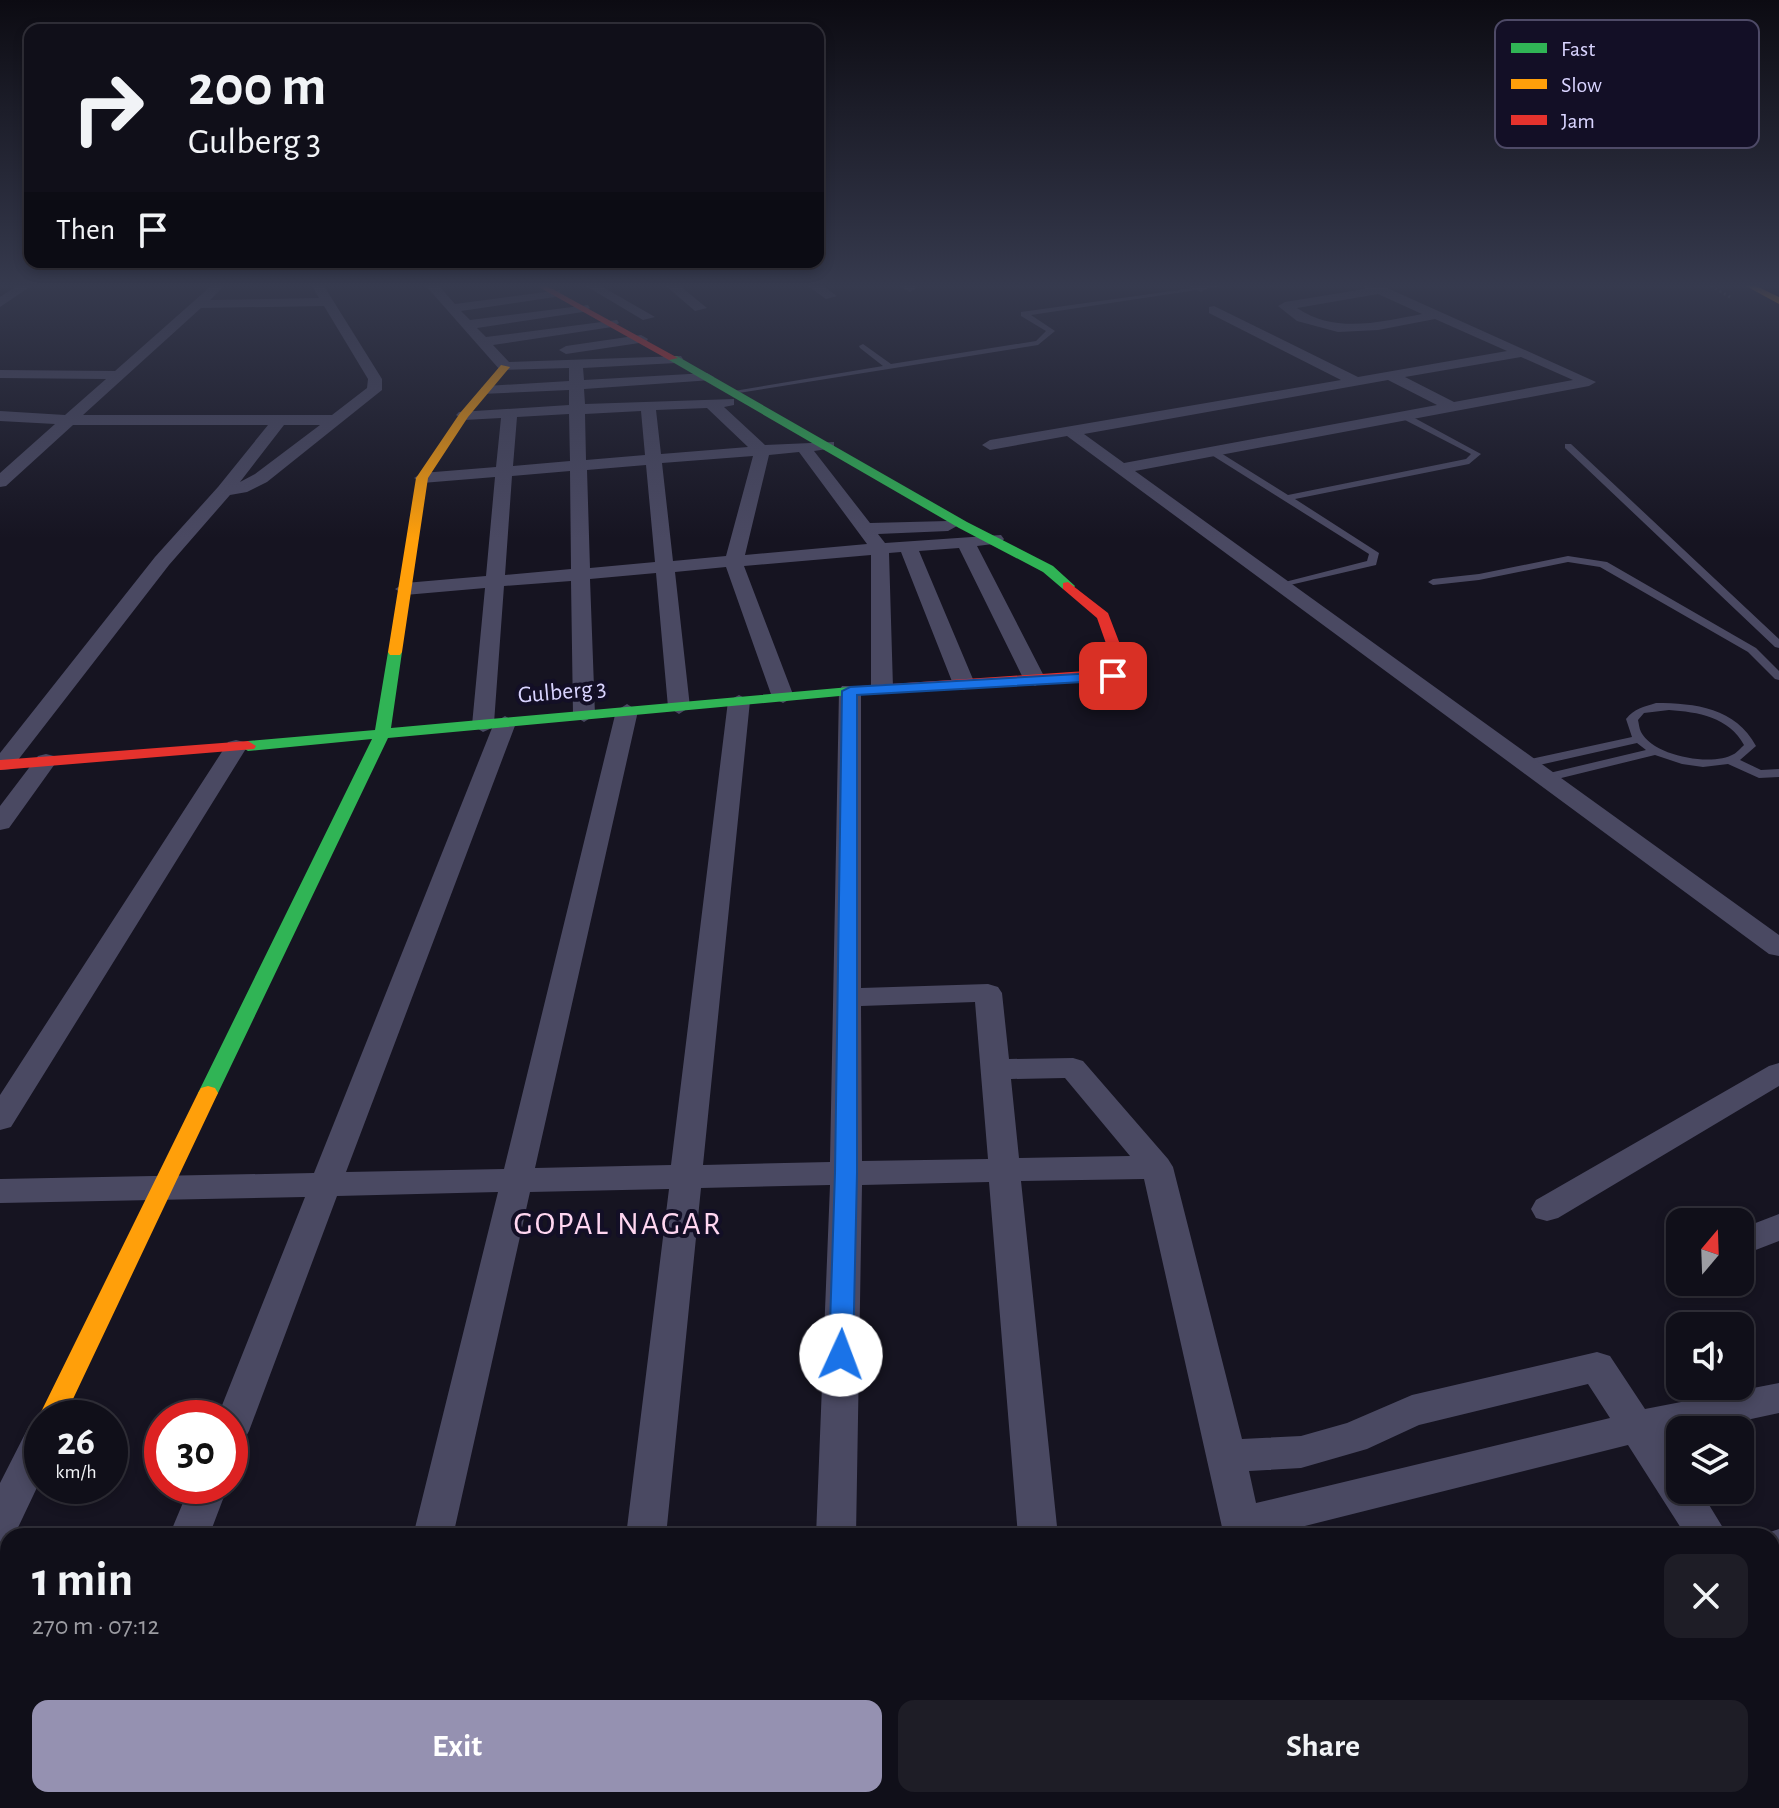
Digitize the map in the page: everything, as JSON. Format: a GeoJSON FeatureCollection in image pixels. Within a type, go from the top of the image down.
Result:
{"type":"FeatureCollection","features":[{"type":"Feature","properties":{"kind":"street"},"geometry":{"type":"LineString","coordinates":[[0,482],[127,370]]}},
{"type":"Feature","properties":{"kind":"street","name":"Gulberg 3"},"geometry":{"type":"LineString","coordinates":[[2,764],[162,561],[224,491],[241,488],[261,478],[333,420],[364,400],[374,390],[375,379],[370,370]]}},
{"type":"Feature","properties":{"kind":"street"},"geometry":{"type":"LineString","coordinates":[[60,1400],[382,734],[422,478],[464,415],[486,391],[497,370]]}},
{"type":"Feature","properties":{"kind":"street"},"geometry":{"type":"LineString","coordinates":[[576,370],[584,715]]}},
{"type":"Feature","properties":{"kind":"street"},"geometry":{"type":"LineString","coordinates":[[696,370],[828,445],[964,533],[1035,680]]}},
{"type":"Feature","properties":{"kind":"street"},"geometry":{"type":"LineString","coordinates":[[1334,370],[1357,382]]}},
{"type":"Feature","properties":{"kind":"street"},"geometry":{"type":"LineString","coordinates":[[990,445],[1423,370]]}},
{"type":"Feature","properties":{"kind":"street"},"geometry":{"type":"LineString","coordinates":[[1123,468],[1589,382],[1562,370]]}},
{"type":"Feature","properties":{"kind":"street"},"geometry":{"type":"LineString","coordinates":[[0,374],[122,375]]}},
{"type":"Feature","properties":{"kind":"street"},"geometry":{"type":"LineString","coordinates":[[1391,376],[1454,408]]}},
{"type":"Feature","properties":{"kind":"street"},"geometry":{"type":"LineString","coordinates":[[486,391],[707,377]]}},
{"type":"Feature","properties":{"kind":"street"},"geometry":{"type":"LineString","coordinates":[[464,415],[712,404],[740,396]]}},
{"type":"Feature","properties":{"kind":"street"},"geometry":{"type":"LineString","coordinates":[[712,404],[762,451]]}},
{"type":"Feature","properties":{"kind":"street"},"geometry":{"type":"LineString","coordinates":[[648,406],[679,707]]}},
{"type":"Feature","properties":{"kind":"street"},"geometry":{"type":"LineString","coordinates":[[242,1400],[326,1184],[494,724],[495,582],[509,414]]}},
{"type":"Feature","properties":{"kind":"street"},"geometry":{"type":"LineString","coordinates":[[0,416],[70,420],[333,420]]}},
{"type":"Feature","properties":{"kind":"street"},"geometry":{"type":"LineString","coordinates":[[224,491],[280,420]]}},
{"type":"Feature","properties":{"kind":"street"},"geometry":{"type":"LineString","coordinates":[[1070,431],[1779,948]]}},
{"type":"Feature","properties":{"kind":"street"},"geometry":{"type":"LineString","coordinates":[[422,478],[828,445]]}},
{"type":"Feature","properties":{"kind":"street"},"geometry":{"type":"LineString","coordinates":[[803,447],[880,549],[882,688]]}},
{"type":"Feature","properties":{"kind":"street"},"geometry":{"type":"LineString","coordinates":[[762,451],[734,563],[783,697]]}},
{"type":"Feature","properties":{"kind":"street"},"geometry":{"type":"LineString","coordinates":[[865,529],[964,533],[995,539]]}},
{"type":"Feature","properties":{"kind":"street"},"geometry":{"type":"LineString","coordinates":[[405,589],[880,549],[964,533]]}},
{"type":"Feature","properties":{"kind":"street","name":"Gulberg 3"},"geometry":{"type":"LineString","coordinates":[[2,764],[236,747],[882,688],[1124,673],[1103,616],[1048,569],[995,539]]}},
{"type":"Feature","properties":{"kind":"street"},"geometry":{"type":"LineString","coordinates":[[908,546],[964,684]]}},
{"type":"Feature","properties":{"kind":"street"},"geometry":{"type":"LineString","coordinates":[[836,1528],[846,1173],[850,691]]}},
{"type":"Feature","properties":{"kind":"street"},"geometry":{"type":"LineString","coordinates":[[647,1528],[739,701]]}},
{"type":"Feature","properties":{"kind":"street"},"geometry":{"type":"LineString","coordinates":[[435,1528],[627,711]]}},
{"type":"Feature","properties":{"kind":"street"},"geometry":{"type":"LineString","coordinates":[[0,1119],[236,747]]}},
{"type":"Feature","properties":{"kind":"street"},"geometry":{"type":"LineString","coordinates":[[1,821],[46,761]]}},
{"type":"Feature","properties":{"kind":"street"},"geometry":{"type":"LineString","coordinates":[[847,997],[988,993],[1037,1528]]}},
{"type":"Feature","properties":{"kind":"street"},"geometry":{"type":"LineString","coordinates":[[994,1069],[1073,1068],[1157,1167],[1243,1528]]}},
{"type":"Feature","properties":{"kind":"street"},"geometry":{"type":"LineString","coordinates":[[1547,1209],[1779,1073]]}},
{"type":"Feature","properties":{"kind":"street"},"geometry":{"type":"LineString","coordinates":[[0,1191],[1157,1167]]}},
{"type":"Feature","properties":{"kind":"street"},"geometry":{"type":"LineString","coordinates":[[1754,1237],[1779,1227]]}},
{"type":"Feature","properties":{"kind":"street"},"geometry":{"type":"LineString","coordinates":[[1227,1456],[1301,1452],[1354,1438],[1412,1411],[1597,1367],[1703,1528]]}},
{"type":"Feature","properties":{"kind":"street"},"geometry":{"type":"LineString","coordinates":[[1251,1528],[1637,1427],[1779,1398]]}},
{"type":"Feature","properties":{"kind":"street"},"geometry":{"type":"LineString","coordinates":[[0,1524],[24,1474]]}},
{"type":"Feature","properties":{"kind":"street"},"geometry":{"type":"LineString","coordinates":[[192,1528],[202,1504]]}},
{"type":"Feature","properties":{"kind":"lane"},"geometry":{"type":"LineString","coordinates":[[740,396],[866,370]]}},
{"type":"Feature","properties":{"kind":"lane"},"geometry":{"type":"LineString","coordinates":[[1286,498],[1469,461],[1477,454],[1406,417]]}},
{"type":"Feature","properties":{"kind":"lane"},"geometry":{"type":"LineString","coordinates":[[1568,446],[1779,645]]}},
{"type":"Feature","properties":{"kind":"lane"},"geometry":{"type":"LineString","coordinates":[[1213,452],[1374,553],[1372,563],[1281,586]]}},
{"type":"Feature","properties":{"kind":"lane"},"geometry":{"type":"LineString","coordinates":[[1433,582],[1479,577],[1568,559],[1603,564],[1752,650],[1779,677]]}},
{"type":"Feature","properties":{"kind":"lane"},"geometry":{"type":"LineString","coordinates":[[1733,762],[1745,755],[1750,746],[1746,736],[1727,721],[1697,710],[1675,707],[1640,711],[1632,719],[1631,729],[1638,739],[1657,751],[1696,763],[1733,762],[1759,774],[1779,773]]}},
{"type":"Feature","properties":{"kind":"lane"},"geometry":{"type":"LineString","coordinates":[[1526,764],[1638,739]]}},
{"type":"Feature","properties":{"kind":"lane"},"geometry":{"type":"LineString","coordinates":[[1545,778],[1657,751]]}},
{"type":"Feature","properties":{"kind":"traffic: fast"},"geometry":{"type":"LineString","coordinates":[[694,370],[963,525],[1048,569],[1068,586]]}},
{"type":"Feature","properties":{"kind":"traffic: fast"},"geometry":{"type":"LineString","coordinates":[[208,1093],[382,734],[395,652]]}},
{"type":"Feature","properties":{"kind":"traffic: fast"},"geometry":{"type":"LineString","coordinates":[[248,746],[861,690]]}},
{"type":"Feature","properties":{"kind":"traffic: slow"},"geometry":{"type":"LineString","coordinates":[[395,652],[422,478],[464,415],[502,370]]}},
{"type":"Feature","properties":{"kind":"traffic: slow"},"geometry":{"type":"LineString","coordinates":[[60,1400],[208,1093]]}},
{"type":"Feature","properties":{"kind":"traffic: jam"},"geometry":{"type":"LineString","coordinates":[[861,690],[1124,673],[1103,616],[1068,586]]}},
{"type":"Feature","properties":{"kind":"traffic: jam"},"geometry":{"type":"LineString","coordinates":[[0,765],[248,746]]}},
{"type":"Feature","properties":{"kind":"district","name":"GOPAL NAGAR"},"geometry":{"type":"Point","coordinates":[618,1223]}},
{"type":"Feature","properties":{"kind":"route"},"geometry":{"type":"LineString","coordinates":[[841,1355],[846,1173],[850,691],[1113,676]]}}]}
